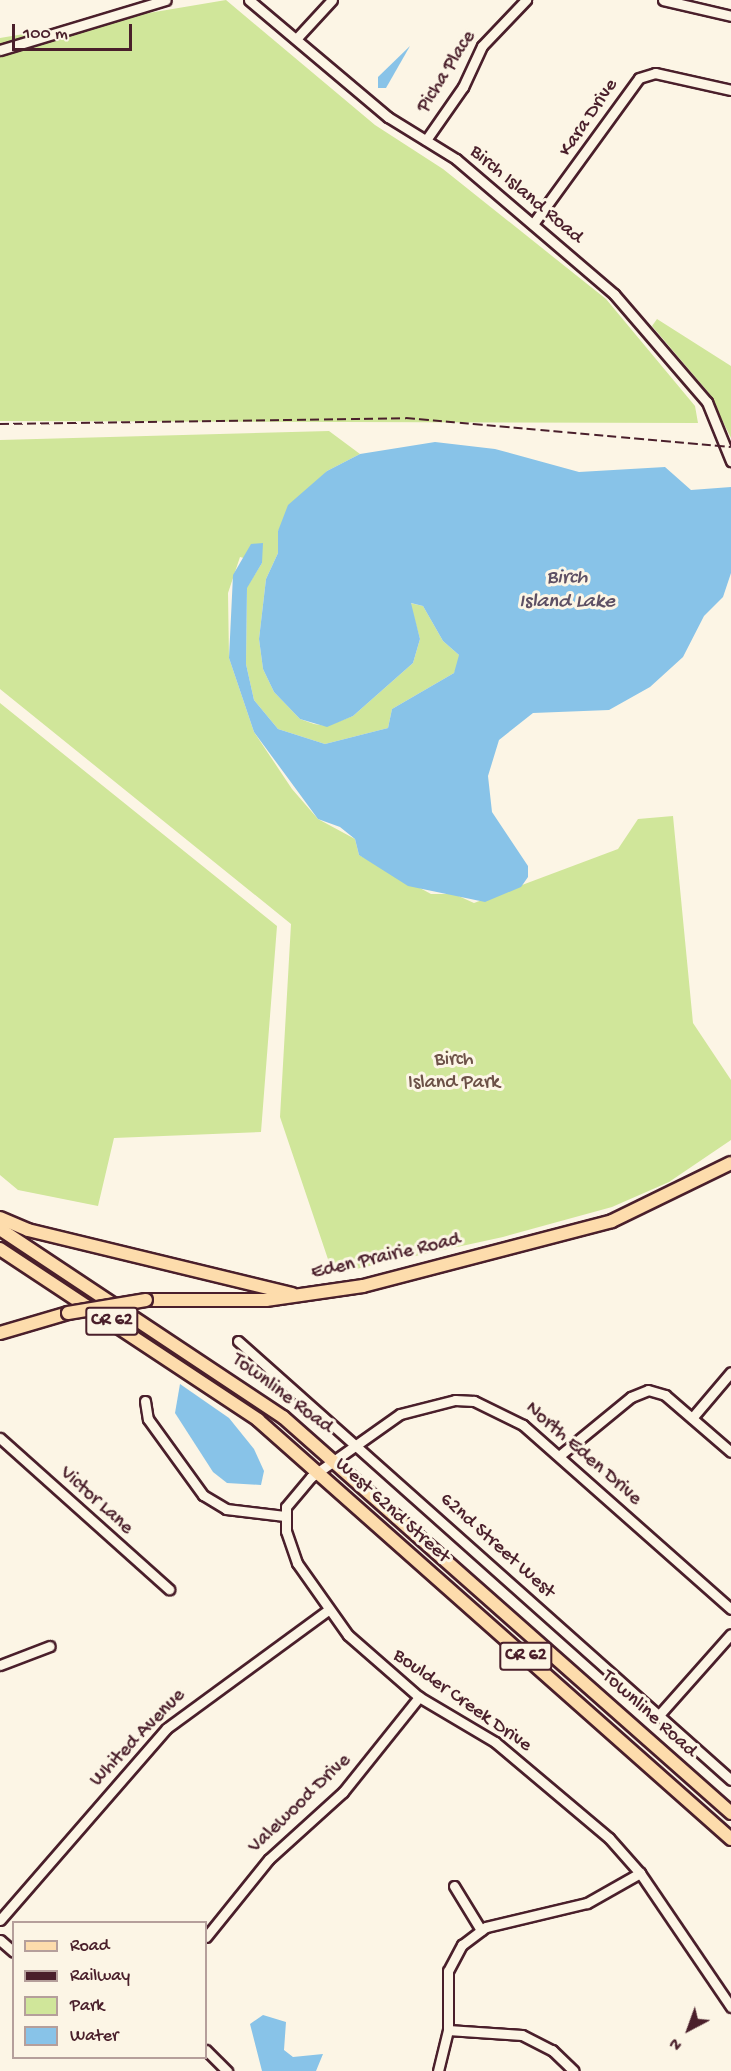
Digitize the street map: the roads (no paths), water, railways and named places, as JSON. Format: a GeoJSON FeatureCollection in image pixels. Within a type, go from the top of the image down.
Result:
{"type":"FeatureCollection","features":[{"type":"Feature","properties":{"kind":"main road","name":"Eden Prairie Road"},"geometry":{"type":"LineString","coordinates":[[0,1333],[68,1313],[146,1300],[302,1296],[363,1286],[612,1221],[731,1163]]}},
{"type":"Feature","properties":{"kind":"main road"},"geometry":{"type":"LineString","coordinates":[[0,1218],[28,1230],[302,1296]]}},
{"type":"Feature","properties":{"kind":"main road","name":"Townline Road"},"geometry":{"type":"LineString","coordinates":[[0,1229],[235,1382],[336,1461],[731,1813]]}},
{"type":"Feature","properties":{"kind":"main road","name":"West 62nd Street"},"geometry":{"type":"LineString","coordinates":[[0,1249],[223,1394],[320,1473],[731,1839]]}},
{"type":"Feature","properties":{"kind":"street"},"geometry":{"type":"LineString","coordinates":[[0,50],[166,0]]}},
{"type":"Feature","properties":{"kind":"street","name":"Birch Island Road"},"geometry":{"type":"LineString","coordinates":[[249,0],[388,117],[426,140],[533,224],[614,294],[707,402],[731,461]]}},
{"type":"Feature","properties":{"kind":"street"},"geometry":{"type":"LineString","coordinates":[[296,39],[332,0]]}},
{"type":"Feature","properties":{"kind":"street","name":"Picha Place"},"geometry":{"type":"LineString","coordinates":[[426,140],[463,87],[482,46],[526,0]]}},
{"type":"Feature","properties":{"kind":"street"},"geometry":{"type":"LineString","coordinates":[[663,0],[731,16]]}},
{"type":"Feature","properties":{"kind":"street","name":"Kara Drive"},"geometry":{"type":"LineString","coordinates":[[533,224],[638,76],[655,73],[731,90]]}},
{"type":"Feature","properties":{"kind":"street","name":"62nd Street West"},"geometry":{"type":"LineString","coordinates":[[238,1341],[731,1780]]}},
{"type":"Feature","properties":{"kind":"street"},"geometry":{"type":"LineString","coordinates":[[692,1418],[731,1372]]}},
{"type":"Feature","properties":{"kind":"street"},"geometry":{"type":"LineString","coordinates":[[559,1456],[639,1392],[658,1391],[731,1452]]}},
{"type":"Feature","properties":{"kind":"street","name":"North Eden Drive"},"geometry":{"type":"LineString","coordinates":[[358,1447],[400,1414],[455,1400],[509,1414],[731,1609]]}},
{"type":"Feature","properties":{"kind":"street"},"geometry":{"type":"LineString","coordinates":[[144,1401],[148,1419],[203,1495],[226,1509],[285,1516],[289,1499],[320,1473],[358,1447]]}},
{"type":"Feature","properties":{"kind":"street","name":"Victor Lane"},"geometry":{"type":"LineString","coordinates":[[0,1438],[169,1589]]}},
{"type":"Feature","properties":{"kind":"street","name":"Boulder Creek Drive"},"geometry":{"type":"LineString","coordinates":[[285,1516],[297,1563],[328,1610],[366,1655],[419,1696],[495,1742],[609,1838],[640,1873],[731,2007]]}},
{"type":"Feature","properties":{"kind":"street","name":"Whited Avenue"},"geometry":{"type":"LineString","coordinates":[[0,1920],[167,1728],[328,1610]]}},
{"type":"Feature","properties":{"kind":"street"},"geometry":{"type":"LineString","coordinates":[[658,1716],[731,1634]]}},
{"type":"Feature","properties":{"kind":"street"},"geometry":{"type":"LineString","coordinates":[[0,1665],[50,1646]]}},
{"type":"Feature","properties":{"kind":"street","name":"Valewood Drive"},"geometry":{"type":"LineString","coordinates":[[207,1936],[269,1859],[343,1792],[419,1696]]}},
{"type":"Feature","properties":{"kind":"street"},"geometry":{"type":"LineString","coordinates":[[438,2071],[448,2030],[448,1971],[462,1944],[481,1930],[587,1903],[640,1873]]}},
{"type":"Feature","properties":{"kind":"street"},"geometry":{"type":"LineString","coordinates":[[454,1887],[481,1930]]}},
{"type":"Feature","properties":{"kind":"street"},"geometry":{"type":"LineString","coordinates":[[0,1940],[12,1950]]}},
{"type":"Feature","properties":{"kind":"street"},"geometry":{"type":"LineString","coordinates":[[448,2030],[522,2036],[552,2050],[574,2071]]}},
{"type":"Feature","properties":{"kind":"street"},"geometry":{"type":"LineString","coordinates":[[207,2051],[227,2071]]}},
{"type":"Feature","properties":{"kind":"water"},"geometry":{"type":"Polygon","coordinates":[[[410,46],[386,88],[378,88],[378,77],[410,46]]]}},
{"type":"Feature","properties":{"kind":"water","name":"Birch Island Lake"},"geometry":{"type":"Polygon","coordinates":[[[435,442],[495,449],[579,472],[665,467],[691,490],[731,487],[731,573],[723,597],[704,616],[683,657],[650,687],[609,710],[533,713],[499,740],[488,776],[492,812],[528,866],[528,877],[521,887],[485,902],[408,886],[359,855],[355,839],[340,827],[318,819],[254,732],[229,658],[233,575],[251,544],[263,543],[262,563],[247,588],[246,664],[254,700],[278,729],[325,744],[388,728],[392,709],[454,673],[459,655],[443,641],[423,606],[411,603],[420,639],[413,663],[353,716],[327,727],[300,719],[274,692],[263,669],[259,639],[266,579],[278,553],[278,531],[288,505],[327,471],[360,454],[435,442]]]}},
{"type":"Feature","properties":{"kind":"water"},"geometry":{"type":"Polygon","coordinates":[[[180,1384],[229,1418],[254,1449],[264,1471],[261,1485],[227,1483],[213,1472],[175,1413],[180,1384]]]}},
{"type":"Feature","properties":{"kind":"water"},"geometry":{"type":"Polygon","coordinates":[[[263,2015],[286,2022],[284,2050],[293,2057],[323,2054],[316,2071],[262,2071],[250,2024],[263,2015]]]}},
{"type":"Feature","properties":{"kind":"railway"},"geometry":{"type":"LineString","coordinates":[[0,424],[406,418],[731,447]]}},
{"type":"Feature","properties":{"kind":"park label","name":"Birch Island Park"},"geometry":{"type":"Point","coordinates":[454,1072]}}]}
